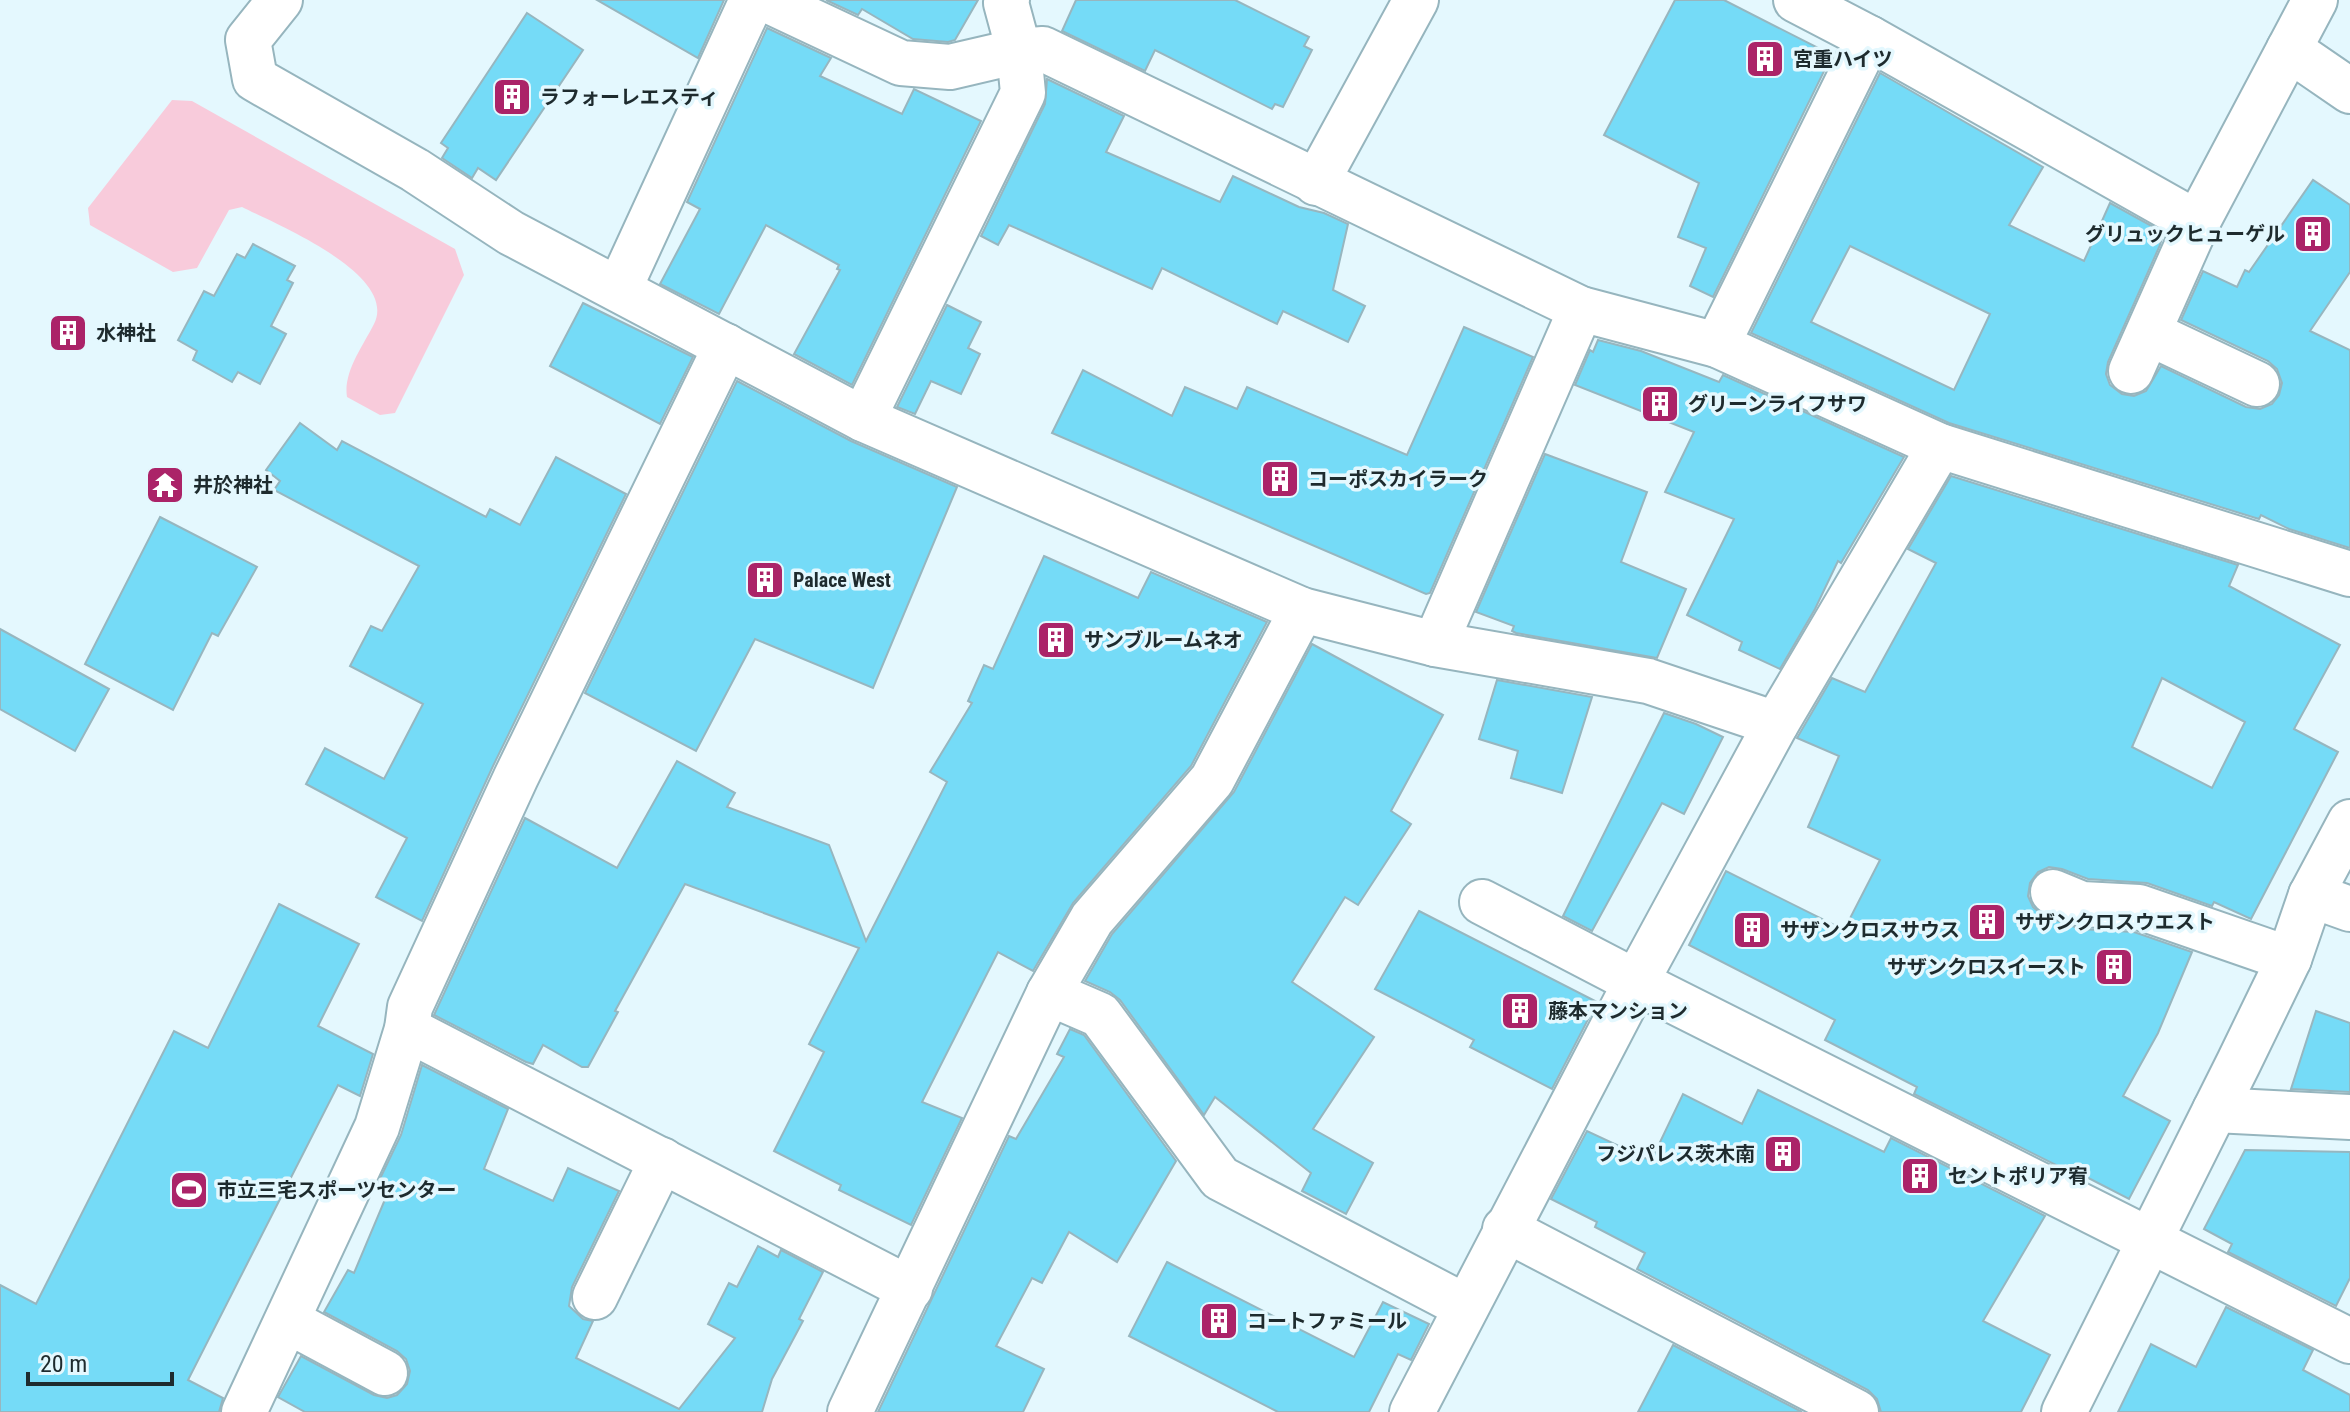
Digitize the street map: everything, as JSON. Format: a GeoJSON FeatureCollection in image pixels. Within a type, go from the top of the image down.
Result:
{"type":"FeatureCollection","features":[{"type":"Feature","properties":{"kind":"street"},"geometry":{"type":"LineString","coordinates":[[280,0],[248,40],[255,79],[415,170],[511,233],[863,419],[1302,610],[1435,644],[1648,681],[1776,724]]}},
{"type":"Feature","properties":{"kind":"street"},"geometry":{"type":"LineString","coordinates":[[619,289],[752,0]]}},
{"type":"Feature","properties":{"kind":"street"},"geometry":{"type":"LineString","coordinates":[[767,0],[901,63],[950,67],[1019,51],[1043,49],[1581,309],[1717,345],[1940,446],[2350,574]]}},
{"type":"Feature","properties":{"kind":"street"},"geometry":{"type":"LineString","coordinates":[[863,419],[1023,93],[1019,51],[1007,0]]}},
{"type":"Feature","properties":{"kind":"street"},"geometry":{"type":"LineString","coordinates":[[1316,183],[1416,0]]}},
{"type":"Feature","properties":{"kind":"street"},"geometry":{"type":"LineString","coordinates":[[1796,0],[1866,23],[2197,223]]}},
{"type":"Feature","properties":{"kind":"street"},"geometry":{"type":"LineString","coordinates":[[2257,384],[2140,352],[2197,223],[2315,0]]}},
{"type":"Feature","properties":{"kind":"street"},"geometry":{"type":"LineString","coordinates":[[1717,345],[1866,23]]}},
{"type":"Feature","properties":{"kind":"street"},"geometry":{"type":"LineString","coordinates":[[2289,49],[2350,91]]}},
{"type":"Feature","properties":{"kind":"street"},"geometry":{"type":"LineString","coordinates":[[1435,644],[1581,309]]}},
{"type":"Feature","properties":{"kind":"street"},"geometry":{"type":"LineString","coordinates":[[244,1412],[377,1127],[407,1029],[410,1007],[503,806],[726,346]]}},
{"type":"Feature","properties":{"kind":"street"},"geometry":{"type":"LineString","coordinates":[[1412,1412],[1505,1229],[1776,724],[1940,446]]}},
{"type":"Feature","properties":{"kind":"street"},"geometry":{"type":"LineString","coordinates":[[850,1412],[1049,993],[1092,919],[1212,780],[1302,610]]}},
{"type":"Feature","properties":{"kind":"street"},"geometry":{"type":"LineString","coordinates":[[2064,1412],[2289,959],[2331,902],[2350,822]]}},
{"type":"Feature","properties":{"kind":"street"},"geometry":{"type":"LineString","coordinates":[[2053,892],[2082,904],[2139,907],[2289,959]]}},
{"type":"Feature","properties":{"kind":"street"},"geometry":{"type":"LineString","coordinates":[[1482,902],[2350,1341]]}},
{"type":"Feature","properties":{"kind":"street"},"geometry":{"type":"LineString","coordinates":[[1049,993],[1100,1015],[1220,1178],[1466,1307]]}},
{"type":"Feature","properties":{"kind":"street"},"geometry":{"type":"LineString","coordinates":[[407,1029],[910,1289]]}},
{"type":"Feature","properties":{"kind":"street"},"geometry":{"type":"LineString","coordinates":[[2215,1110],[2350,1117]]}},
{"type":"Feature","properties":{"kind":"street"},"geometry":{"type":"LineString","coordinates":[[595,1297],[662,1160]]}},
{"type":"Feature","properties":{"kind":"street"},"geometry":{"type":"LineString","coordinates":[[1505,1229],[1856,1412]]}},
{"type":"Feature","properties":{"kind":"street"},"geometry":{"type":"LineString","coordinates":[[288,1321],[385,1373]]}},
{"type":"Feature","properties":{"kind":"shaded area"},"geometry":{"type":"Polygon","coordinates":[[[172,100],[192,101],[455,249],[464,275],[395,413],[380,415],[347,397],[348,378],[374,324],[377,305],[369,287],[330,253],[242,207],[229,210],[197,268],[173,272],[90,225],[88,208],[172,100]]]}},
{"type":"Feature","properties":{"kind":"building"},"geometry":{"type":"Polygon","coordinates":[[[597,0],[724,0],[698,58],[597,0]]]}},
{"type":"Feature","properties":{"kind":"building"},"geometry":{"type":"Polygon","coordinates":[[[826,0],[978,0],[955,40],[948,42],[913,39],[862,9],[858,15],[826,0]]]}},
{"type":"Feature","properties":{"kind":"building"},"geometry":{"type":"Polygon","coordinates":[[[1076,0],[1235,0],[1309,37],[1304,46],[1312,50],[1283,107],[1275,104],[1272,109],[1155,50],[1145,71],[1062,31],[1076,0]]]}},
{"type":"Feature","properties":{"kind":"building"},"geometry":{"type":"Polygon","coordinates":[[[1675,0],[1724,0],[1832,55],[1713,297],[1690,286],[1706,248],[1678,237],[1699,183],[1604,135],[1675,0]]]}},
{"type":"Feature","properties":{"kind":"building","name":"ラフォーレエスティ"},"geometry":{"type":"Polygon","coordinates":[[[527,13],[583,50],[496,180],[478,168],[472,178],[442,158],[448,148],[441,143],[527,13]]]}},
{"type":"Feature","properties":{"kind":"building"},"geometry":{"type":"Polygon","coordinates":[[[767,28],[831,58],[820,76],[902,114],[914,89],[981,121],[852,385],[794,354],[840,270],[837,269],[839,265],[766,225],[719,314],[660,284],[700,209],[687,202],[767,28]]]}},
{"type":"Feature","properties":{"kind":"building"},"geometry":{"type":"Polygon","coordinates":[[[1880,73],[2043,167],[2009,225],[2084,261],[2110,203],[2159,230],[2157,236],[2162,238],[2160,245],[2108,362],[2106,374],[2110,385],[2122,394],[2134,396],[2146,391],[2161,366],[2246,407],[2260,409],[2272,404],[2279,395],[2282,383],[2277,369],[2268,361],[2181,320],[2203,271],[2237,287],[2245,270],[2249,272],[2313,180],[2350,205],[2350,272],[2310,331],[2350,350],[2350,548],[2289,529],[2261,515],[2259,519],[1949,423],[1751,333],[1880,73]],[[1850,246],[1811,322],[1954,390],[1990,314],[1850,246]]]}},
{"type":"Feature","properties":{"kind":"building"},"geometry":{"type":"Polygon","coordinates":[[[1047,79],[1124,116],[1106,152],[1220,202],[1233,176],[1299,207],[1324,213],[1348,224],[1333,290],[1365,306],[1348,342],[1283,311],[1277,324],[1162,268],[1152,289],[1009,225],[998,245],[981,236],[1045,104],[1047,79]]]}},
{"type":"Feature","properties":{"kind":"building"},"geometry":{"type":"Polygon","coordinates":[[[253,244],[295,266],[287,280],[293,283],[271,326],[286,334],[260,384],[238,372],[232,382],[193,360],[197,351],[178,340],[204,291],[214,296],[237,254],[245,258],[253,244]]]}},
{"type":"Feature","properties":{"kind":"building"},"geometry":{"type":"Polygon","coordinates":[[[583,303],[693,357],[660,424],[550,366],[583,303]]]}},
{"type":"Feature","properties":{"kind":"building"},"geometry":{"type":"Polygon","coordinates":[[[947,305],[981,322],[968,348],[980,354],[961,394],[931,381],[915,414],[897,407],[947,305]]]}},
{"type":"Feature","properties":{"kind":"building"},"geometry":{"type":"Polygon","coordinates":[[[1464,327],[1533,357],[1430,593],[1426,594],[1052,433],[1083,370],[1172,416],[1185,387],[1237,409],[1247,387],[1407,455],[1464,327]]]}},
{"type":"Feature","properties":{"kind":"building"},"geometry":{"type":"Polygon","coordinates":[[[1598,340],[1641,351],[1719,382],[1723,375],[1904,457],[1841,563],[1838,561],[1815,609],[1780,669],[1739,650],[1742,642],[1687,615],[1734,519],[1665,492],[1694,432],[1575,385],[1590,350],[1593,352],[1598,340]]]}},
{"type":"Feature","properties":{"kind":"building"},"geometry":{"type":"Polygon","coordinates":[[[737,381],[851,441],[957,487],[873,688],[755,639],[696,751],[585,693],[737,381]]]}},
{"type":"Feature","properties":{"kind":"building"},"geometry":{"type":"Polygon","coordinates":[[[300,423],[337,450],[342,441],[486,517],[490,509],[520,525],[556,457],[626,494],[493,766],[422,921],[376,897],[407,838],[306,784],[325,748],[384,779],[423,704],[350,666],[371,626],[382,631],[419,566],[274,490],[280,481],[266,470],[300,423]]]}},
{"type":"Feature","properties":{"kind":"building"},"geometry":{"type":"Polygon","coordinates":[[[1545,454],[1647,492],[1621,562],[1686,589],[1657,658],[1516,633],[1512,631],[1514,626],[1476,612],[1545,454]]]}},
{"type":"Feature","properties":{"kind":"building"},"geometry":{"type":"Polygon","coordinates":[[[1951,476],[2238,565],[2229,586],[2340,645],[2294,729],[2338,752],[2251,919],[2214,902],[2212,906],[2147,883],[2088,879],[2062,869],[2049,867],[2038,872],[2030,883],[2028,896],[2033,907],[2043,915],[2080,929],[2134,932],[2192,952],[2158,1033],[2123,1096],[2170,1121],[2129,1199],[1914,1094],[1917,1087],[1825,1040],[1835,1020],[1689,945],[1726,871],[1844,930],[1880,860],[1808,827],[1839,756],[1797,738],[1832,678],[1865,692],[1936,563],[1908,549],[1951,476]],[[2162,678],[2132,747],[2212,788],[2245,722],[2162,678]]]}},
{"type":"Feature","properties":{"kind":"building"},"geometry":{"type":"Polygon","coordinates":[[[160,517],[257,567],[218,636],[212,633],[173,710],[85,664],[160,517]]]}},
{"type":"Feature","properties":{"kind":"building"},"geometry":{"type":"Polygon","coordinates":[[[1044,556],[1138,598],[1151,572],[1267,622],[1191,766],[1073,903],[1033,971],[998,952],[922,1102],[962,1118],[911,1225],[839,1190],[841,1185],[774,1151],[824,1052],[809,1044],[859,948],[685,884],[588,1067],[582,1067],[543,1045],[533,1064],[526,1062],[434,1015],[525,818],[617,868],[677,761],[735,793],[727,807],[829,845],[866,941],[947,782],[930,772],[972,703],[968,701],[984,665],[993,669],[1044,556]]]}},
{"type":"Feature","properties":{"kind":"building"},"geometry":{"type":"Polygon","coordinates":[[[0,629],[109,689],[75,751],[0,709],[0,629]]]}},
{"type":"Feature","properties":{"kind":"building"},"geometry":{"type":"Polygon","coordinates":[[[1312,644],[1443,715],[1391,811],[1411,824],[1358,905],[1345,897],[1292,982],[1374,1037],[1313,1129],[1373,1163],[1346,1214],[1302,1191],[1311,1173],[1215,1097],[1204,1115],[1120,1000],[1085,981],[1112,934],[1234,792],[1312,644]]]}},
{"type":"Feature","properties":{"kind":"building"},"geometry":{"type":"Polygon","coordinates":[[[1497,680],[1592,697],[1562,793],[1511,778],[1518,751],[1479,739],[1497,680]]]}},
{"type":"Feature","properties":{"kind":"building"},"geometry":{"type":"Polygon","coordinates":[[[1664,713],[1723,737],[1684,814],[1662,803],[1592,931],[1563,916],[1664,713]]]}},
{"type":"Feature","properties":{"kind":"building"},"geometry":{"type":"Polygon","coordinates":[[[279,904],[359,944],[318,1026],[373,1054],[360,1096],[338,1085],[188,1380],[223,1398],[219,1412],[0,1412],[0,1285],[36,1304],[174,1031],[208,1048],[279,904]]]}},
{"type":"Feature","properties":{"kind":"building","name":"藤本マンション"},"geometry":{"type":"Polygon","coordinates":[[[1419,911],[1597,1002],[1552,1089],[1470,1047],[1474,1040],[1375,989],[1419,911]]]}},
{"type":"Feature","properties":{"kind":"building"},"geometry":{"type":"Polygon","coordinates":[[[2316,1011],[2350,1023],[2350,1092],[2291,1089],[2316,1011]]]}},
{"type":"Feature","properties":{"kind":"building"},"geometry":{"type":"Polygon","coordinates":[[[1070,1029],[1084,1035],[1176,1161],[1117,1262],[1069,1232],[1042,1283],[1032,1278],[996,1346],[1044,1369],[1023,1412],[878,1412],[1009,1136],[1016,1139],[1064,1057],[1057,1054],[1070,1029]]]}},
{"type":"Feature","properties":{"kind":"building"},"geometry":{"type":"Polygon","coordinates":[[[422,1065],[508,1109],[484,1169],[553,1201],[568,1168],[619,1191],[572,1287],[569,1306],[583,1319],[593,1321],[576,1358],[679,1409],[735,1338],[708,1324],[729,1283],[737,1287],[758,1246],[778,1257],[781,1250],[823,1272],[799,1319],[803,1321],[772,1379],[762,1412],[305,1412],[278,1397],[301,1356],[374,1395],[387,1398],[397,1395],[407,1384],[410,1371],[406,1359],[397,1351],[324,1312],[348,1270],[354,1273],[389,1190],[377,1185],[401,1135],[422,1065]]]}},
{"type":"Feature","properties":{"kind":"building"},"geometry":{"type":"Polygon","coordinates":[[[1758,1090],[1884,1152],[1891,1138],[2045,1216],[1983,1321],[2050,1355],[2021,1412],[1881,1412],[1877,1399],[1868,1390],[1637,1269],[1645,1253],[1595,1227],[1597,1222],[1551,1199],[1587,1131],[1651,1161],[1683,1094],[1742,1124],[1758,1090]]]}},
{"type":"Feature","properties":{"kind":"building"},"geometry":{"type":"Polygon","coordinates":[[[2245,1150],[2350,1152],[2350,1278],[2336,1306],[2228,1252],[2232,1244],[2204,1229],[2245,1150]]]}},
{"type":"Feature","properties":{"kind":"building","name":"コートファミール"},"geometry":{"type":"Polygon","coordinates":[[[1167,1262],[1354,1357],[1383,1302],[1429,1324],[1411,1360],[1398,1354],[1369,1412],[1278,1412],[1129,1336],[1167,1262]]]}},
{"type":"Feature","properties":{"kind":"building"},"geometry":{"type":"Polygon","coordinates":[[[2226,1307],[2313,1350],[2303,1370],[2350,1395],[2350,1412],[2118,1412],[2151,1344],[2196,1367],[2226,1307]]]}},
{"type":"Feature","properties":{"kind":"building"},"geometry":{"type":"Polygon","coordinates":[[[1673,1345],[1802,1412],[1638,1412],[1673,1345]]]}},
{"type":"Feature","properties":{"kind":"place","name":"宮重ハイツ"},"geometry":{"type":"Point","coordinates":[1765,59]}},
{"type":"Feature","properties":{"kind":"place","name":"ラフォーレエスティ"},"geometry":{"type":"Point","coordinates":[512,97]}},
{"type":"Feature","properties":{"kind":"place","name":"グリュックヒューゲル"},"geometry":{"type":"Point","coordinates":[2313,234]}},
{"type":"Feature","properties":{"kind":"place","name":"水神社"},"geometry":{"type":"Point","coordinates":[68,333]}},
{"type":"Feature","properties":{"kind":"place","name":"グリーンライフサワ"},"geometry":{"type":"Point","coordinates":[1660,404]}},
{"type":"Feature","properties":{"kind":"place","name":"コーポスカイラーク"},"geometry":{"type":"Point","coordinates":[1280,479]}},
{"type":"Feature","properties":{"kind":"place","name":"井於神社"},"geometry":{"type":"Point","coordinates":[165,485]}},
{"type":"Feature","properties":{"kind":"place","name":"Palace West"},"geometry":{"type":"Point","coordinates":[765,580]}},
{"type":"Feature","properties":{"kind":"place","name":"サンブルームネオ"},"geometry":{"type":"Point","coordinates":[1056,640]}},
{"type":"Feature","properties":{"kind":"place","name":"サザンクロスウエスト"},"geometry":{"type":"Point","coordinates":[1987,922]}},
{"type":"Feature","properties":{"kind":"place","name":"サザンクロスサウス"},"geometry":{"type":"Point","coordinates":[1752,930]}},
{"type":"Feature","properties":{"kind":"place","name":"サザンクロスイースト"},"geometry":{"type":"Point","coordinates":[2114,967]}},
{"type":"Feature","properties":{"kind":"place","name":"藤本マンション"},"geometry":{"type":"Point","coordinates":[1520,1011]}},
{"type":"Feature","properties":{"kind":"place","name":"フジパレス茨木南"},"geometry":{"type":"Point","coordinates":[1783,1154]}},
{"type":"Feature","properties":{"kind":"place","name":"セントポリア宥"},"geometry":{"type":"Point","coordinates":[1920,1176]}},
{"type":"Feature","properties":{"kind":"place","name":"市立三宅スポーツセンター"},"geometry":{"type":"Point","coordinates":[189,1190]}},
{"type":"Feature","properties":{"kind":"place","name":"コートファミール"},"geometry":{"type":"Point","coordinates":[1219,1321]}}]}
